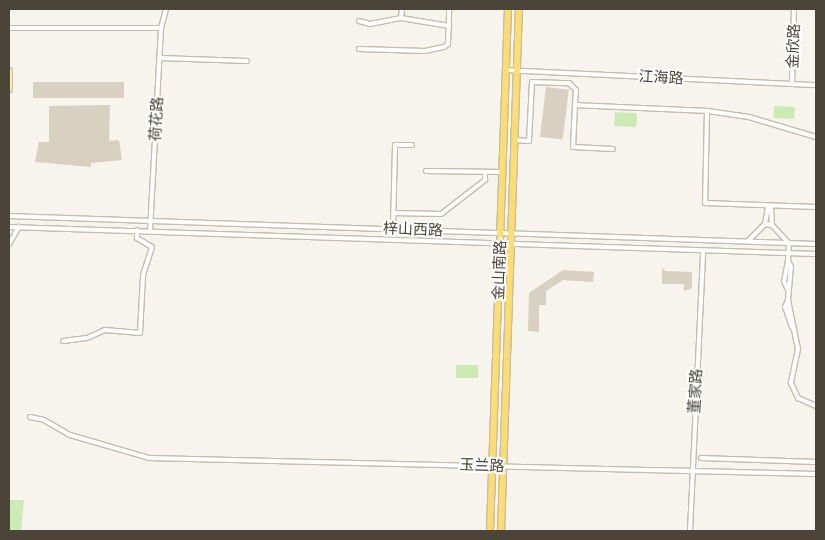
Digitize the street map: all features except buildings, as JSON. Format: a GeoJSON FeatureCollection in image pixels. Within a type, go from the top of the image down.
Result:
{"type":"FeatureCollection","features":[{"type":"Feature","properties":{"kind":"highway","name":"金山南路"},"geometry":{"type":"LineString","coordinates":[[490,531],[508,9]]}},
{"type":"Feature","properties":{"kind":"highway","name":"金山南路"},"geometry":{"type":"LineString","coordinates":[[501,531],[519,9]]}},
{"type":"Feature","properties":{"kind":"highway"},"geometry":{"type":"LineString","coordinates":[[490,521],[501,521]]}},
{"type":"Feature","properties":{"kind":"main road"},"geometry":{"type":"LineString","coordinates":[[9,70],[9,89]]}},
{"type":"Feature","properties":{"kind":"street","name":"荷花路"},"geometry":{"type":"LineString","coordinates":[[150,231],[162,28],[166,9]]}},
{"type":"Feature","properties":{"kind":"street"},"geometry":{"type":"LineString","coordinates":[[401,18],[402,9]]}},
{"type":"Feature","properties":{"kind":"street"},"geometry":{"type":"LineString","coordinates":[[359,49],[436,50],[448,44],[449,9]]}},
{"type":"Feature","properties":{"kind":"street","name":"金欣路"},"geometry":{"type":"LineString","coordinates":[[792,84],[794,9]]}},
{"type":"Feature","properties":{"kind":"street"},"geometry":{"type":"LineString","coordinates":[[359,21],[370,24],[401,18],[449,26]]}},
{"type":"Feature","properties":{"kind":"street"},"geometry":{"type":"LineString","coordinates":[[9,28],[162,28]]}},
{"type":"Feature","properties":{"kind":"street"},"geometry":{"type":"LineString","coordinates":[[160,58],[247,61]]}},
{"type":"Feature","properties":{"kind":"street","name":"江海路"},"geometry":{"type":"LineString","coordinates":[[506,70],[816,85]]}},
{"type":"Feature","properties":{"kind":"street"},"geometry":{"type":"LineString","coordinates":[[514,140],[529,141],[532,82],[569,83],[576,90],[574,147],[613,149]]}},
{"type":"Feature","properties":{"kind":"street"},"geometry":{"type":"LineString","coordinates":[[575,105],[707,111],[748,117],[816,137]]}},
{"type":"Feature","properties":{"kind":"street"},"geometry":{"type":"LineString","coordinates":[[707,111],[705,203],[769,207],[816,207]]}},
{"type":"Feature","properties":{"kind":"street"},"geometry":{"type":"LineString","coordinates":[[393,228],[395,145],[412,145]]}},
{"type":"Feature","properties":{"kind":"street"},"geometry":{"type":"LineString","coordinates":[[426,171],[503,172]]}},
{"type":"Feature","properties":{"kind":"street"},"geometry":{"type":"LineString","coordinates":[[393,213],[441,214],[485,180],[485,172]]}},
{"type":"Feature","properties":{"kind":"street"},"geometry":{"type":"LineString","coordinates":[[748,241],[765,224],[769,207]]}},
{"type":"Feature","properties":{"kind":"street"},"geometry":{"type":"LineString","coordinates":[[769,207],[772,225],[789,242],[788,261],[791,267],[788,300],[798,349],[791,383],[798,398],[816,406]]}},
{"type":"Feature","properties":{"kind":"street","name":"梓山西路"},"geometry":{"type":"LineString","coordinates":[[9,216],[151,219],[816,244]]}},
{"type":"Feature","properties":{"kind":"street"},"geometry":{"type":"LineString","coordinates":[[765,224],[772,225]]}},
{"type":"Feature","properties":{"kind":"street","name":"梓山西路"},"geometry":{"type":"LineString","coordinates":[[9,227],[816,254]]}},
{"type":"Feature","properties":{"kind":"street"},"geometry":{"type":"LineString","coordinates":[[9,244],[19,227]]}},
{"type":"Feature","properties":{"kind":"street"},"geometry":{"type":"LineString","coordinates":[[368,227],[368,239]]}},
{"type":"Feature","properties":{"kind":"street"},"geometry":{"type":"LineString","coordinates":[[63,341],[87,338],[105,330],[138,336],[143,275],[152,247],[137,238],[137,230]]}},
{"type":"Feature","properties":{"kind":"street"},"geometry":{"type":"LineString","coordinates":[[438,230],[438,241]]}},
{"type":"Feature","properties":{"kind":"street","name":"董家路"},"geometry":{"type":"LineString","coordinates":[[690,531],[702,250]]}},
{"type":"Feature","properties":{"kind":"street","name":"玉兰路"},"geometry":{"type":"LineString","coordinates":[[30,417],[44,420],[70,435],[149,458],[816,474]]}},
{"type":"Feature","properties":{"kind":"street"},"geometry":{"type":"LineString","coordinates":[[701,458],[816,462]]}},
{"type":"Feature","properties":{"kind":"street"},"geometry":{"type":"LineString","coordinates":[[744,460],[744,472]]}},
{"type":"Feature","properties":{"kind":"street"},"geometry":{"type":"LineString","coordinates":[[776,473],[777,461]]}},
{"type":"Feature","properties":{"kind":"green space"},"geometry":{"type":"Polygon","coordinates":[[[774,106],[795,107],[794,119],[773,118],[774,106]]]}},
{"type":"Feature","properties":{"kind":"green space"},"geometry":{"type":"Polygon","coordinates":[[[615,112],[637,113],[636,127],[614,126],[615,112]]]}},
{"type":"Feature","properties":{"kind":"green space"},"geometry":{"type":"Polygon","coordinates":[[[456,365],[478,365],[478,378],[456,378],[456,365]]]}},
{"type":"Feature","properties":{"kind":"green space"},"geometry":{"type":"Polygon","coordinates":[[[9,500],[24,500],[21,531],[9,531],[9,500]]]}}]}
